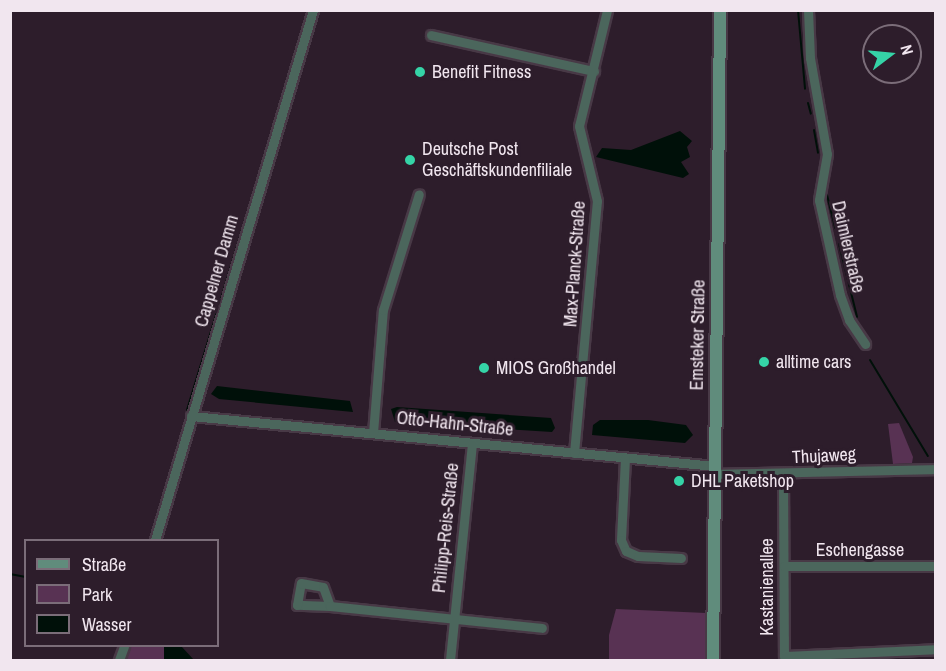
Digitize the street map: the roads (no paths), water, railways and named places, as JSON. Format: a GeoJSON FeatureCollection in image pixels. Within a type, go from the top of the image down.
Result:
{"type":"FeatureCollection","features":[{"type":"Feature","properties":{"kind":"street","name":"Cappelner Damm"},"geometry":{"type":"LineString","coordinates":[[155,539],[313,10]]}},
{"type":"Feature","properties":{"kind":"street","name":"Max-Planck-Straße"},"geometry":{"type":"LineString","coordinates":[[574,453],[597,201],[579,126],[607,10]]}},
{"type":"Feature","properties":{"kind":"street","name":"Emsteker Straße"},"geometry":{"type":"LineString","coordinates":[[713,660],[720,10]]}},
{"type":"Feature","properties":{"kind":"street","name":"Daimlerstraße"},"geometry":{"type":"LineString","coordinates":[[808,10],[810,58],[826,154],[819,200],[840,295],[849,320],[865,344]]}},
{"type":"Feature","properties":{"kind":"street"},"geometry":{"type":"LineString","coordinates":[[431,35],[594,71]]}},
{"type":"Feature","properties":{"kind":"street"},"geometry":{"type":"LineString","coordinates":[[373,432],[383,310],[419,194]]}},
{"type":"Feature","properties":{"kind":"street","name":"Otto-Hahn-Straße"},"geometry":{"type":"LineString","coordinates":[[191,416],[373,432],[625,458],[715,470]]}},
{"type":"Feature","properties":{"kind":"street","name":"Philipp-Reis-Straße"},"geometry":{"type":"LineString","coordinates":[[453,617],[472,443]]}},
{"type":"Feature","properties":{"kind":"street"},"geometry":{"type":"LineString","coordinates":[[625,458],[621,540],[626,551],[638,556],[681,558]]}},
{"type":"Feature","properties":{"kind":"street","name":"Thujaweg"},"geometry":{"type":"LineString","coordinates":[[715,470],[783,474],[936,469]]}},
{"type":"Feature","properties":{"kind":"street","name":"Kastanienallee"},"geometry":{"type":"LineString","coordinates":[[783,474],[784,656],[936,649]]}},
{"type":"Feature","properties":{"kind":"street","name":"Eschengasse"},"geometry":{"type":"LineString","coordinates":[[784,566],[936,566]]}},
{"type":"Feature","properties":{"kind":"street","name":"Philipp-Reis-Straße"},"geometry":{"type":"LineString","coordinates":[[330,606],[542,627]]}},
{"type":"Feature","properties":{"kind":"street"},"geometry":{"type":"LineString","coordinates":[[450,660],[453,617]]}},
{"type":"Feature","properties":{"kind":"water"},"geometry":{"type":"Polygon","coordinates":[[[680,131],[692,141],[687,147],[690,157],[681,162],[689,174],[683,178],[596,157],[602,148],[631,150],[680,131]]]}},
{"type":"Feature","properties":{"kind":"water"},"geometry":{"type":"Polygon","coordinates":[[[217,386],[350,401],[353,412],[219,399],[211,394],[217,386]]]}},
{"type":"Feature","properties":{"kind":"water"},"geometry":{"type":"Polygon","coordinates":[[[397,407],[551,418],[555,428],[552,432],[395,422],[391,409],[397,407]]]}},
{"type":"Feature","properties":{"kind":"water"},"geometry":{"type":"Polygon","coordinates":[[[600,420],[648,420],[686,425],[693,435],[685,443],[592,435],[593,425],[600,420]]]}},
{"type":"Feature","properties":{"kind":"water"},"geometry":{"type":"Polygon","coordinates":[[[164,647],[182,647],[194,660],[164,660],[164,647]]]}},
{"type":"Feature","properties":{"kind":"waterway"},"geometry":{"type":"LineString","coordinates":[[798,10],[805,89]]}},
{"type":"Feature","properties":{"kind":"waterway"},"geometry":{"type":"LineString","coordinates":[[808,103],[811,114]]}},
{"type":"Feature","properties":{"kind":"waterway"},"geometry":{"type":"LineString","coordinates":[[814,130],[818,153]]}},
{"type":"Feature","properties":{"kind":"waterway"},"geometry":{"type":"LineString","coordinates":[[187,410],[260,171]]}},
{"type":"Feature","properties":{"kind":"waterway"},"geometry":{"type":"LineString","coordinates":[[827,195],[835,228]]}},
{"type":"Feature","properties":{"kind":"waterway"},"geometry":{"type":"LineString","coordinates":[[839,244],[857,317]]}},
{"type":"Feature","properties":{"kind":"waterway"},"geometry":{"type":"LineString","coordinates":[[870,360],[928,456]]}},
{"type":"Feature","properties":{"kind":"waterway"},"geometry":{"type":"LineString","coordinates":[[10,574],[24,577]]}},
{"type":"Feature","properties":{"kind":"place","name":"Benefit Fitness"},"geometry":{"type":"Point","coordinates":[420,72]}},
{"type":"Feature","properties":{"kind":"place","name":"Deutsche Post Geschäftskundenfiliale"},"geometry":{"type":"Point","coordinates":[410,160]}},
{"type":"Feature","properties":{"kind":"place","name":"alltime cars"},"geometry":{"type":"Point","coordinates":[764,362]}},
{"type":"Feature","properties":{"kind":"place","name":"MIOS Großhandel"},"geometry":{"type":"Point","coordinates":[484,368]}},
{"type":"Feature","properties":{"kind":"place","name":"DHL Paketshop"},"geometry":{"type":"Point","coordinates":[679,481]}}]}
